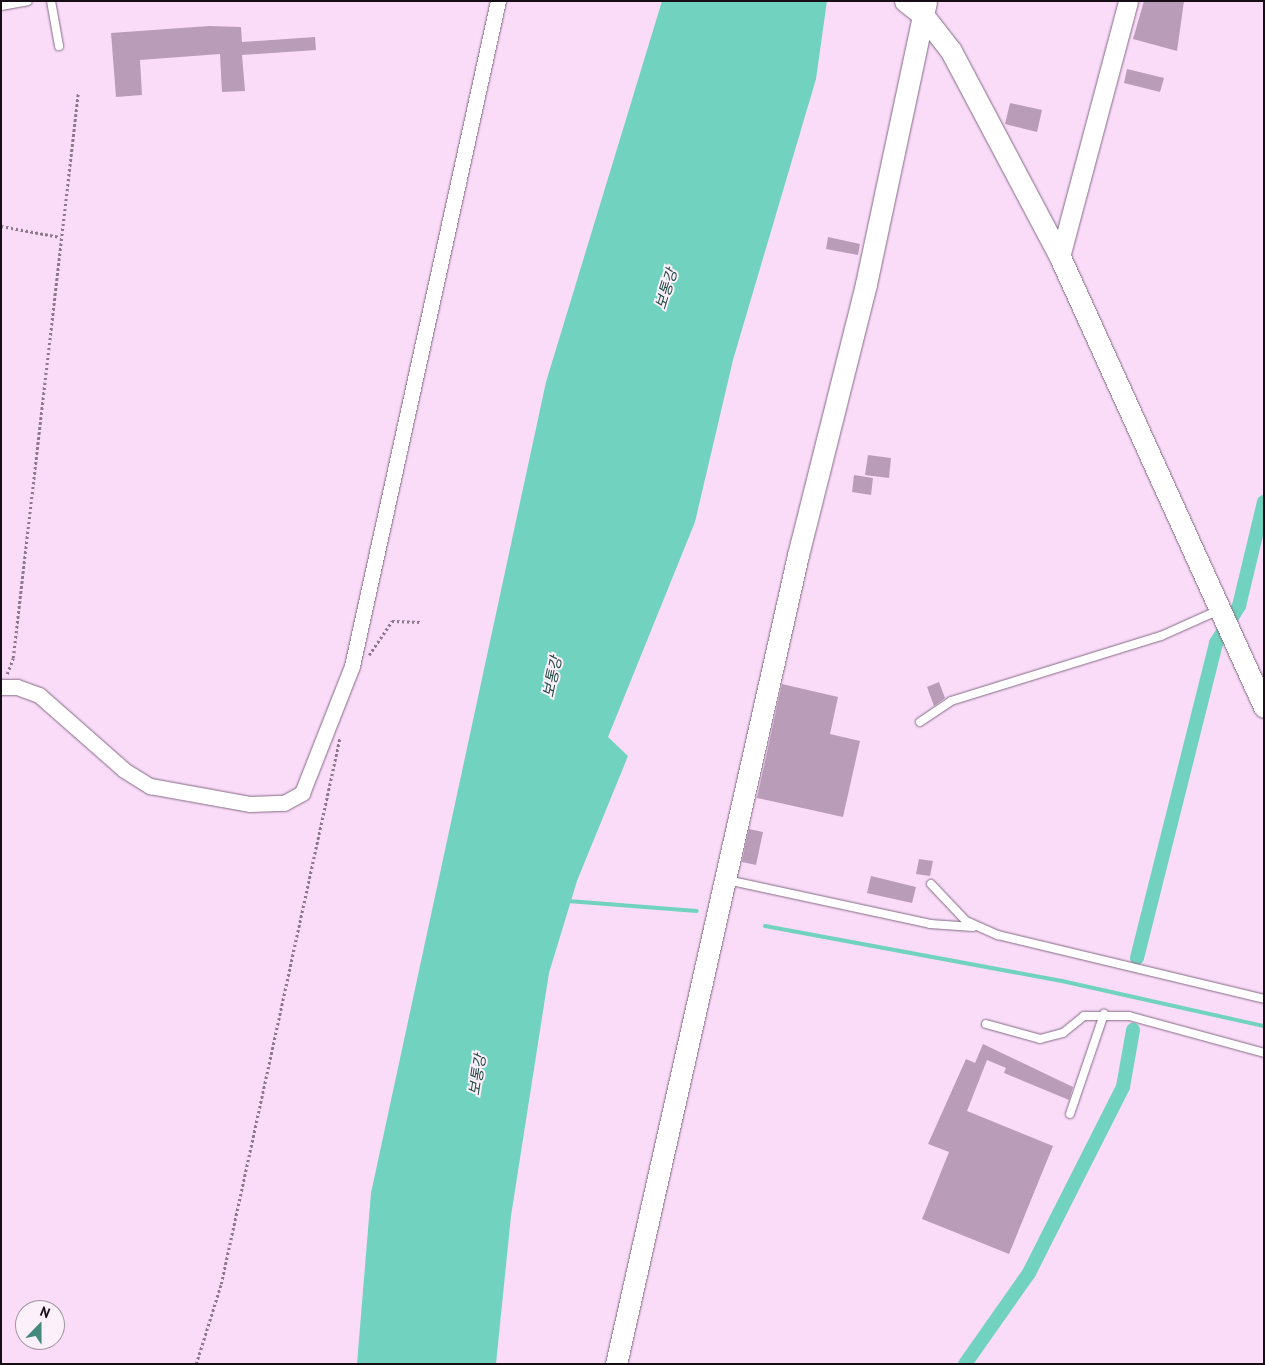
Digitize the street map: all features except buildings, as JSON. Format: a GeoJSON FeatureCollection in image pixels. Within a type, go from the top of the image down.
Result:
{"type":"FeatureCollection","features":[{"type":"Feature","properties":{"kind":"main road"},"geometry":{"type":"LineString","coordinates":[[905,1],[924,8],[951,51],[1060,257],[1264,707]]}},
{"type":"Feature","properties":{"kind":"main road"},"geometry":{"type":"LineString","coordinates":[[616,1364],[798,555],[866,284],[924,8]]}},
{"type":"Feature","properties":{"kind":"street"},"geometry":{"type":"LineString","coordinates":[[1,687],[17,687],[39,695],[124,770],[150,786],[250,804],[284,803],[302,793],[352,666],[498,1]]}},
{"type":"Feature","properties":{"kind":"street"},"geometry":{"type":"LineString","coordinates":[[1060,257],[1128,1]]}},
{"type":"Feature","properties":{"kind":"lane"},"geometry":{"type":"LineString","coordinates":[[1,6],[28,1]]}},
{"type":"Feature","properties":{"kind":"lane"},"geometry":{"type":"LineString","coordinates":[[51,1],[59,46]]}},
{"type":"Feature","properties":{"kind":"lane"},"geometry":{"type":"LineString","coordinates":[[920,722],[951,701],[1161,636],[1221,610]]}},
{"type":"Feature","properties":{"kind":"lane"},"geometry":{"type":"LineString","coordinates":[[725,880],[930,924],[976,927],[1264,999]]}},
{"type":"Feature","properties":{"kind":"lane"},"geometry":{"type":"LineString","coordinates":[[932,884],[976,927]]}},
{"type":"Feature","properties":{"kind":"lane"},"geometry":{"type":"LineString","coordinates":[[1070,1114],[1104,1014]]}},
{"type":"Feature","properties":{"kind":"lane"},"geometry":{"type":"LineString","coordinates":[[986,1024],[1040,1039],[1063,1032],[1084,1016],[1104,1014],[1129,1016],[1264,1053]]}},
{"type":"Feature","properties":{"kind":"path"},"geometry":{"type":"LineString","coordinates":[[1,687],[13,658],[60,237],[78,94]]}},
{"type":"Feature","properties":{"kind":"path"},"geometry":{"type":"LineString","coordinates":[[1,226],[60,237]]}},
{"type":"Feature","properties":{"kind":"path"},"geometry":{"type":"LineString","coordinates":[[366,660],[392,620],[421,622]]}},
{"type":"Feature","properties":{"kind":"path"},"geometry":{"type":"LineString","coordinates":[[196,1364],[221,1284],[341,731]]}},
{"type":"Feature","properties":{"kind":"water","name":"보통강"},"geometry":{"type":"Polygon","coordinates":[[[662,1],[827,1],[816,79],[733,360],[695,522],[608,737],[628,756],[577,881],[549,973],[511,1216],[496,1364],[357,1364],[371,1193],[546,382],[662,1]]]}},
{"type":"Feature","properties":{"kind":"waterway"},"geometry":{"type":"LineString","coordinates":[[1137,958],[1216,643],[1239,606],[1264,502]]}},
{"type":"Feature","properties":{"kind":"waterway"},"geometry":{"type":"LineString","coordinates":[[568,901],[697,911]]}},
{"type":"Feature","properties":{"kind":"waterway"},"geometry":{"type":"LineString","coordinates":[[765,926],[1062,981],[1264,1026]]}},
{"type":"Feature","properties":{"kind":"waterway"},"geometry":{"type":"LineString","coordinates":[[965,1364],[1029,1273],[1123,1087],[1133,1030]]}}]}
